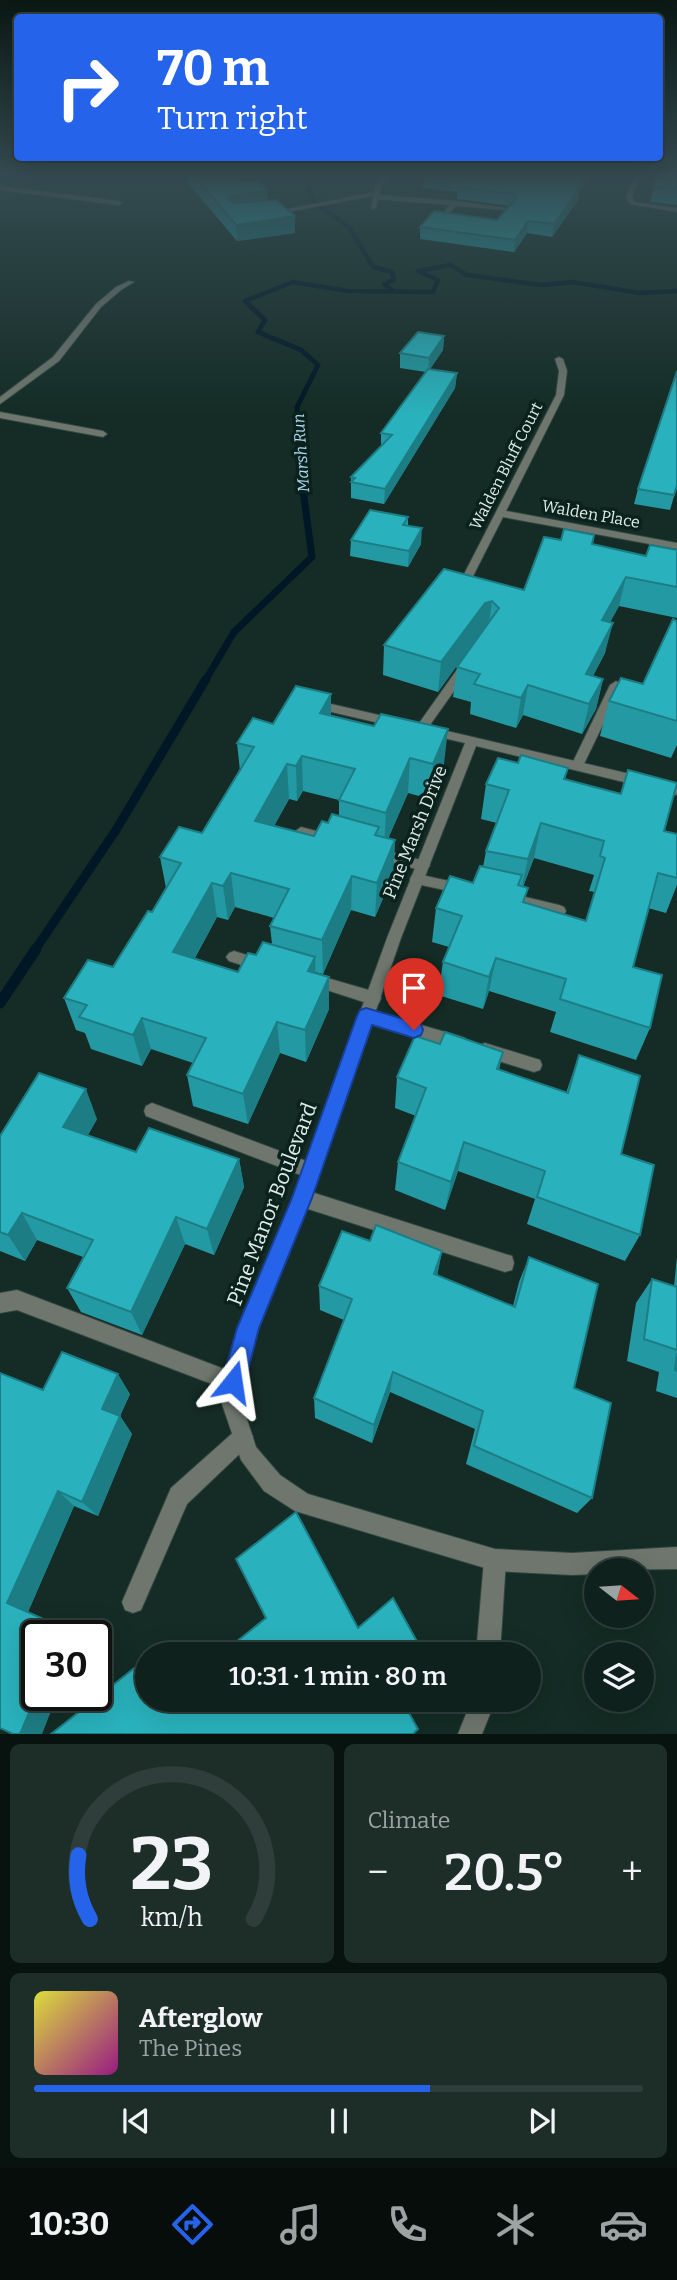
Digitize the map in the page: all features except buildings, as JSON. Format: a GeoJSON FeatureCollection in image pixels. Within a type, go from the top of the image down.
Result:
{"type":"FeatureCollection","features":[{"type":"Feature","properties":{"kind":"street"},"geometry":{"type":"LineString","coordinates":[[0,401],[56,359],[80,333],[103,298],[114,289],[131,282]]}},
{"type":"Feature","properties":{"kind":"street","name":"Walden Bluff Court"},"geometry":{"type":"LineString","coordinates":[[464,584],[560,395],[563,371],[559,359]]}},
{"type":"Feature","properties":{"kind":"street"},"geometry":{"type":"LineString","coordinates":[[0,415],[103,434]]}},
{"type":"Feature","properties":{"kind":"street","name":"Walden Place"},"geometry":{"type":"LineString","coordinates":[[500,513],[677,546]]}},
{"type":"Feature","properties":{"kind":"street"},"geometry":{"type":"LineString","coordinates":[[421,729],[472,656]]}},
{"type":"Feature","properties":{"kind":"street"},"geometry":{"type":"LineString","coordinates":[[578,766],[616,685]]}},
{"type":"Feature","properties":{"kind":"street"},"geometry":{"type":"LineString","coordinates":[[313,704],[677,790]]}},
{"type":"Feature","properties":{"kind":"street","name":"Pine Marsh Drive"},"geometry":{"type":"LineString","coordinates":[[394,938],[472,740]]}},
{"type":"Feature","properties":{"kind":"street"},"geometry":{"type":"LineString","coordinates":[[301,832],[356,847],[482,894]]}},
{"type":"Feature","properties":{"kind":"street"},"geometry":{"type":"LineString","coordinates":[[508,899],[559,911]]}},
{"type":"Feature","properties":{"kind":"street","name":"Pine Manor Boulevard"},"geometry":{"type":"LineString","coordinates":[[394,938],[302,1198],[248,1328],[233,1382],[232,1404],[248,1453],[272,1483],[303,1503],[495,1560],[572,1564],[677,1559]]}},
{"type":"Feature","properties":{"kind":"street"},"geometry":{"type":"LineString","coordinates":[[234,957],[272,968]]}},
{"type":"Feature","properties":{"kind":"street"},"geometry":{"type":"LineString","coordinates":[[297,975],[370,1007],[534,1065]]}},
{"type":"Feature","properties":{"kind":"street"},"geometry":{"type":"LineString","coordinates":[[152,1111],[311,1171]]}},
{"type":"Feature","properties":{"kind":"street"},"geometry":{"type":"LineString","coordinates":[[302,1198],[505,1263]]}},
{"type":"Feature","properties":{"kind":"street"},"geometry":{"type":"LineString","coordinates":[[0,1303],[17,1300],[233,1382]]}},
{"type":"Feature","properties":{"kind":"street"},"geometry":{"type":"LineString","coordinates":[[133,1602],[179,1496],[243,1437]]}},
{"type":"Feature","properties":{"kind":"street"},"geometry":{"type":"LineString","coordinates":[[489,1642],[495,1560]]}},
{"type":"Feature","properties":{"kind":"street"},"geometry":{"type":"LineString","coordinates":[[470,1734],[479,1712]]}},
{"type":"Feature","properties":{"kind":"waterway"},"geometry":{"type":"LineString","coordinates":[[365,254],[373,267],[392,272],[394,280],[384,284],[392,290]]}},
{"type":"Feature","properties":{"kind":"waterway","name":"Marsh Run"},"geometry":{"type":"LineString","coordinates":[[246,302],[293,282],[347,291],[433,292],[438,280],[418,271],[450,265],[467,275],[541,285],[573,282],[639,293],[677,291]]}},
{"type":"Feature","properties":{"kind":"waterway","name":"Marsh Run"},"geometry":{"type":"LineString","coordinates":[[246,302],[265,320],[258,332],[301,350],[318,365],[297,407],[300,469]]}},
{"type":"Feature","properties":{"kind":"waterway","name":"Marsh Run"},"geometry":{"type":"LineString","coordinates":[[205,681],[234,632],[312,557],[300,468]]}},
{"type":"Feature","properties":{"kind":"waterway","name":"Marsh Run"},"geometry":{"type":"LineString","coordinates":[[35,950],[116,830],[206,679]]}},
{"type":"Feature","properties":{"kind":"waterway","name":"Marsh Run"},"geometry":{"type":"LineString","coordinates":[[0,1003],[36,949]]}},
{"type":"Feature","properties":{"kind":"route"},"geometry":{"type":"LineString","coordinates":[[233,1382],[248,1328],[302,1198],[366,1016],[414,1030]]}}]}
